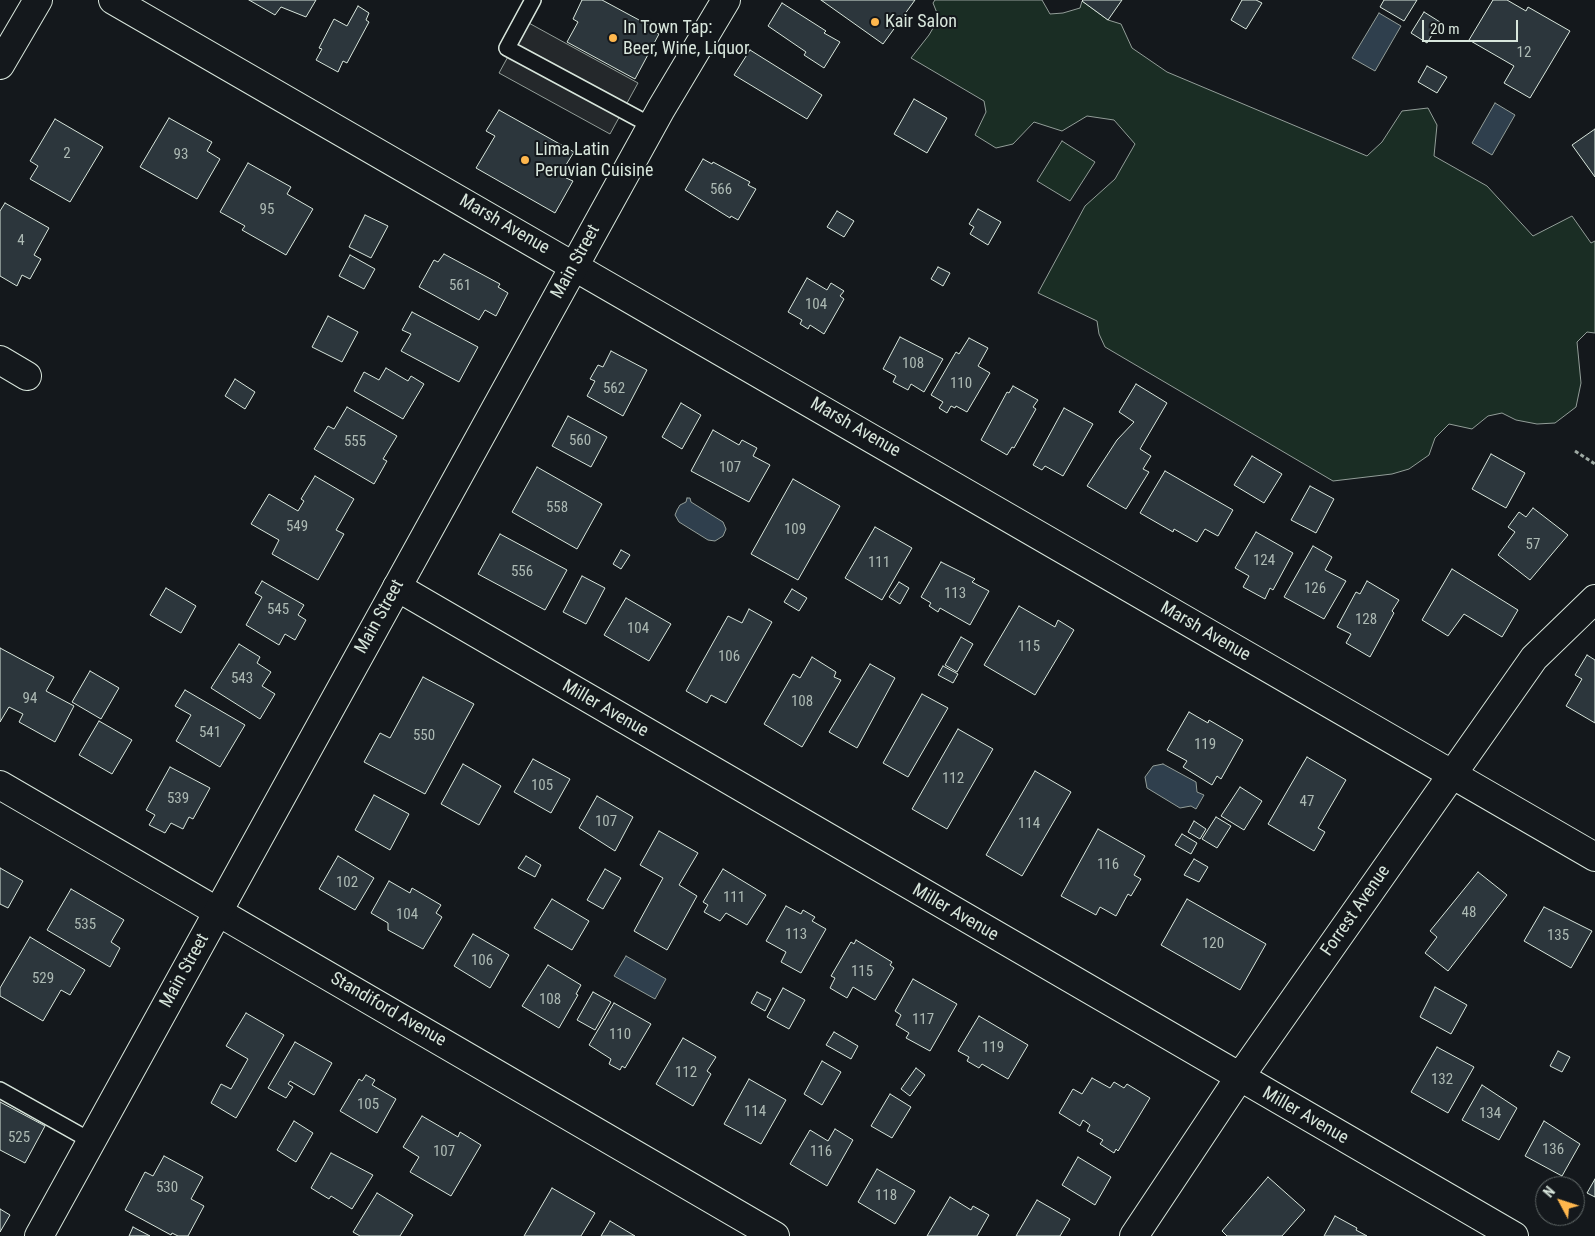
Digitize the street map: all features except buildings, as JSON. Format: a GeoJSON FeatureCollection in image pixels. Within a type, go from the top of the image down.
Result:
{"type":"FeatureCollection","features":[{"type":"Feature","properties":{"kind":"street"},"geometry":{"type":"LineString","coordinates":[[0,65],[38,0]]}},
{"type":"Feature","properties":{"kind":"street","name":"Marsh Avenue"},"geometry":{"type":"LineString","coordinates":[[114,0],[1595,857]]}},
{"type":"Feature","properties":{"kind":"street","name":"Main Street"},"geometry":{"type":"LineString","coordinates":[[39,1236],[574,265],[726,0]]}},
{"type":"Feature","properties":{"kind":"street"},"geometry":{"type":"LineString","coordinates":[[0,360],[27,376]]}},
{"type":"Feature","properties":{"kind":"street","name":"Miller Avenue"},"geometry":{"type":"LineString","coordinates":[[397,587],[1239,1078],[1514,1236]]}},
{"type":"Feature","properties":{"kind":"street","name":"Forrest Avenue"},"geometry":{"type":"LineString","coordinates":[[1134,1236],[1239,1078],[1534,658],[1595,599]]}},
{"type":"Feature","properties":{"kind":"street","name":"Standiford Avenue"},"geometry":{"type":"LineString","coordinates":[[0,785],[775,1236]]}},
{"type":"Feature","properties":{"kind":"lane"},"geometry":{"type":"LineString","coordinates":[[533,0],[506,48],[652,126]]}},
{"type":"Feature","properties":{"kind":"lane"},"geometry":{"type":"LineString","coordinates":[[0,1090],[91,1141]]}},
{"type":"Feature","properties":{"kind":"path"},"geometry":{"type":"LineString","coordinates":[[1575,451],[1595,464]]}},
{"type":"Feature","properties":{"kind":"green space"},"geometry":{"type":"Polygon","coordinates":[[[935,0],[1042,0],[1050,14],[1063,13],[1080,8],[1082,1],[1108,20],[1121,24],[1132,48],[1167,72],[1367,156],[1382,142],[1402,111],[1428,108],[1437,125],[1434,156],[1487,186],[1533,236],[1572,216],[1591,243],[1595,241],[1595,333],[1587,332],[1577,342],[1581,383],[1576,407],[1555,423],[1537,424],[1516,420],[1502,413],[1488,416],[1472,429],[1449,424],[1435,438],[1429,455],[1409,469],[1392,474],[1333,481],[1105,347],[1099,334],[1097,321],[1038,293],[1085,206],[1115,179],[1135,144],[1114,120],[1087,116],[1062,131],[1034,122],[1013,144],[996,148],[975,135],[986,112],[984,101],[911,58],[929,35],[939,18],[933,3],[935,0]]]}},
{"type":"Feature","properties":{"kind":"green space"},"geometry":{"type":"Polygon","coordinates":[[[1062,141],[1095,162],[1070,201],[1037,181],[1062,141]]]}},
{"type":"Feature","properties":{"kind":"shaded area"},"geometry":{"type":"Polygon","coordinates":[[[527,22],[638,83],[610,134],[499,73],[527,22]]]}},
{"type":"Feature","properties":{"kind":"water"},"geometry":{"type":"Polygon","coordinates":[[[1379,13],[1401,26],[1375,71],[1352,58],[1379,13]]]}},
{"type":"Feature","properties":{"kind":"water"},"geometry":{"type":"Polygon","coordinates":[[[1495,103],[1515,115],[1492,155],[1472,143],[1495,103]]]}},
{"type":"Feature","properties":{"kind":"water"},"geometry":{"type":"Polygon","coordinates":[[[687,498],[690,498],[691,502],[723,522],[726,529],[723,536],[715,541],[708,540],[679,522],[675,515],[680,505],[686,502],[687,498]]]}},
{"type":"Feature","properties":{"kind":"water"},"geometry":{"type":"Polygon","coordinates":[[[1163,764],[1196,782],[1197,792],[1204,795],[1196,809],[1191,806],[1180,808],[1147,788],[1145,777],[1153,766],[1163,764]]]}},
{"type":"Feature","properties":{"kind":"water"},"geometry":{"type":"Polygon","coordinates":[[[626,956],[666,979],[655,999],[614,976],[626,956]]]}},
{"type":"Feature","properties":{"kind":"place","name":"Kair Salon"},"geometry":{"type":"Point","coordinates":[875,22]}},
{"type":"Feature","properties":{"kind":"place","name":"In Town Tap: Beer, Wine, Liquor"},"geometry":{"type":"Point","coordinates":[613,38]}},
{"type":"Feature","properties":{"kind":"place","name":"Lima Latin Peruvian Cuisine"},"geometry":{"type":"Point","coordinates":[525,160]}}]}
